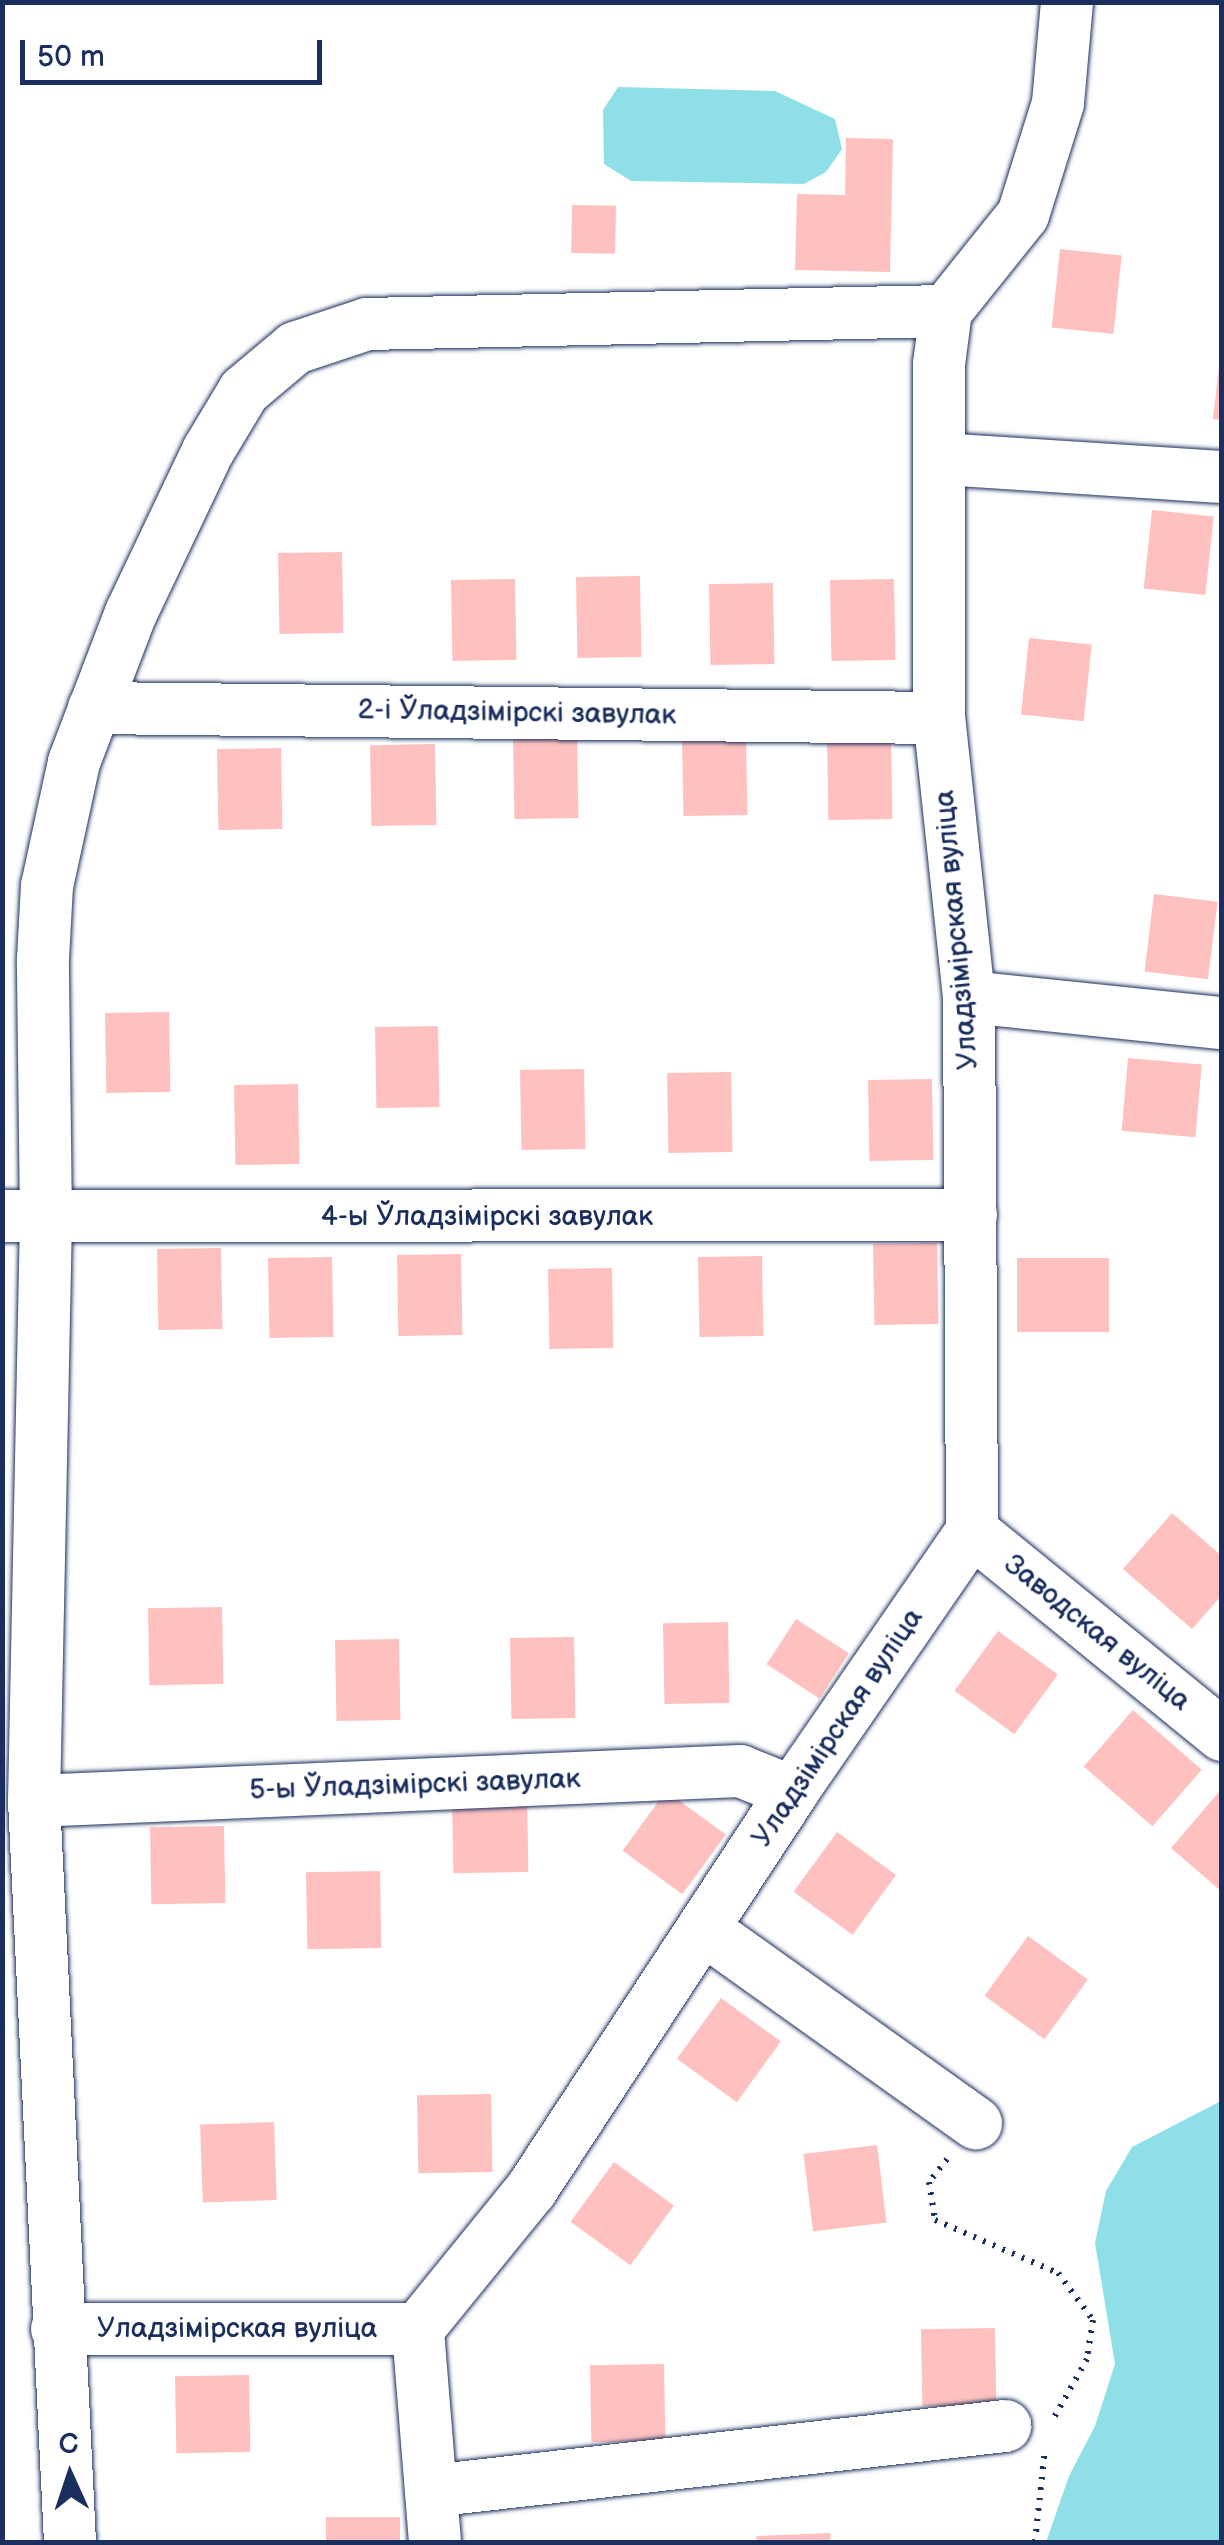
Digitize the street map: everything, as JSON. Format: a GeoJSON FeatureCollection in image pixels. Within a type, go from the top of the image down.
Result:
{"type":"FeatureCollection","features":[{"type":"Feature","properties":{"kind":"street"},"geometry":{"type":"LineString","coordinates":[[70,2542],[34,1801],[24,1217],[48,886],[74,762],[94,708],[139,596],[208,451],[244,391],[295,348],[366,324],[946,312],[1023,214],[1058,103],[1068,2]]}},
{"type":"Feature","properties":{"kind":"street","name":"Уладзімірская вуліца"},"geometry":{"type":"LineString","coordinates":[[435,2542],[418,2329],[530,2190],[705,1930],[792,1792],[972,1531],[969,998],[939,718],[939,364],[946,312]]}},
{"type":"Feature","properties":{"kind":"street"},"geometry":{"type":"LineString","coordinates":[[942,459],[1222,477]]}},
{"type":"Feature","properties":{"kind":"street","name":"2-і Ўладзімірскі завулак"},"geometry":{"type":"LineString","coordinates":[[94,708],[939,718]]}},
{"type":"Feature","properties":{"kind":"street"},"geometry":{"type":"LineString","coordinates":[[969,998],[1222,1022]]}},
{"type":"Feature","properties":{"kind":"street","name":"4-ы Ўладзімірскі завулак"},"geometry":{"type":"LineString","coordinates":[[24,1217],[971,1214]]}},
{"type":"Feature","properties":{"kind":"street","name":"Заводская вуліца"},"geometry":{"type":"LineString","coordinates":[[972,1531],[1222,1735]]}},
{"type":"Feature","properties":{"kind":"street","name":"5-ы Ўладзімірскі завулак"},"geometry":{"type":"LineString","coordinates":[[34,1801],[740,1771],[792,1792]]}},
{"type":"Feature","properties":{"kind":"street"},"geometry":{"type":"LineString","coordinates":[[705,1930],[976,2123]]}},
{"type":"Feature","properties":{"kind":"street","name":"Уладзімірская вуліца"},"geometry":{"type":"LineString","coordinates":[[57,2329],[418,2329]]}},
{"type":"Feature","properties":{"kind":"street"},"geometry":{"type":"LineString","coordinates":[[430,2491],[1005,2426]]}},
{"type":"Feature","properties":{"kind":"path"},"geometry":{"type":"LineString","coordinates":[[976,2123],[930,2182],[935,2220],[1058,2273],[1093,2320],[1086,2359],[1046,2432],[1035,2542]]}},
{"type":"Feature","properties":{"kind":"water"},"geometry":{"type":"Polygon","coordinates":[[[618,87],[775,91],[835,119],[842,149],[826,172],[804,184],[631,181],[604,164],[603,110],[618,87]]]}},
{"type":"Feature","properties":{"kind":"water"},"geometry":{"type":"Polygon","coordinates":[[[1221,2101],[1221,2542],[1046,2542],[1069,2476],[1095,2426],[1115,2364],[1095,2243],[1106,2191],[1132,2147],[1221,2101]]]}},
{"type":"Feature","properties":{"kind":"building"},"geometry":{"type":"Polygon","coordinates":[[[846,138],[893,139],[890,272],[795,270],[797,194],[845,195],[846,138]]]}},
{"type":"Feature","properties":{"kind":"building"},"geometry":{"type":"Polygon","coordinates":[[[572,205],[616,206],[615,254],[571,253],[572,205]]]}},
{"type":"Feature","properties":{"kind":"building"},"geometry":{"type":"Polygon","coordinates":[[[1060,249],[1122,255],[1113,334],[1052,328],[1060,249]]]}},
{"type":"Feature","properties":{"kind":"building"},"geometry":{"type":"Polygon","coordinates":[[[1219,366],[1222,367],[1222,420],[1213,419],[1219,366]]]}},
{"type":"Feature","properties":{"kind":"building"},"geometry":{"type":"Polygon","coordinates":[[[1152,510],[1214,516],[1205,595],[1144,589],[1152,510]]]}},
{"type":"Feature","properties":{"kind":"building"},"geometry":{"type":"Polygon","coordinates":[[[342,552],[343,633],[279,634],[278,553],[342,552]]]}},
{"type":"Feature","properties":{"kind":"building"},"geometry":{"type":"Polygon","coordinates":[[[640,576],[641,657],[577,658],[576,577],[640,576]]]}},
{"type":"Feature","properties":{"kind":"building"},"geometry":{"type":"Polygon","coordinates":[[[515,579],[516,660],[452,661],[451,580],[515,579]]]}},
{"type":"Feature","properties":{"kind":"building"},"geometry":{"type":"Polygon","coordinates":[[[894,579],[895,660],[831,661],[830,580],[894,579]]]}},
{"type":"Feature","properties":{"kind":"building"},"geometry":{"type":"Polygon","coordinates":[[[773,583],[774,664],[710,665],[709,584],[773,583]]]}},
{"type":"Feature","properties":{"kind":"building"},"geometry":{"type":"Polygon","coordinates":[[[1029,638],[1092,645],[1084,721],[1021,715],[1029,638]]]}},
{"type":"Feature","properties":{"kind":"building"},"geometry":{"type":"Polygon","coordinates":[[[746,735],[747,815],[683,816],[682,736],[746,735]]]}},
{"type":"Feature","properties":{"kind":"building"},"geometry":{"type":"Polygon","coordinates":[[[577,737],[578,818],[514,819],[513,738],[577,737]]]}},
{"type":"Feature","properties":{"kind":"building"},"geometry":{"type":"Polygon","coordinates":[[[891,738],[892,819],[828,820],[827,739],[891,738]]]}},
{"type":"Feature","properties":{"kind":"building"},"geometry":{"type":"Polygon","coordinates":[[[435,744],[436,825],[371,826],[370,745],[435,744]]]}},
{"type":"Feature","properties":{"kind":"building"},"geometry":{"type":"Polygon","coordinates":[[[281,748],[282,829],[218,830],[217,749],[281,748]]]}},
{"type":"Feature","properties":{"kind":"building"},"geometry":{"type":"Polygon","coordinates":[[[1154,894],[1218,902],[1208,979],[1144,971],[1154,894]]]}},
{"type":"Feature","properties":{"kind":"building"},"geometry":{"type":"Polygon","coordinates":[[[169,1012],[170,1092],[106,1093],[105,1013],[169,1012]]]}},
{"type":"Feature","properties":{"kind":"building"},"geometry":{"type":"Polygon","coordinates":[[[438,1026],[439,1107],[376,1108],[375,1027],[438,1026]]]}},
{"type":"Feature","properties":{"kind":"building"},"geometry":{"type":"Polygon","coordinates":[[[1128,1058],[1202,1064],[1195,1137],[1122,1131],[1128,1058]]]}},
{"type":"Feature","properties":{"kind":"building"},"geometry":{"type":"Polygon","coordinates":[[[584,1069],[585,1149],[521,1150],[520,1070],[584,1069]]]}},
{"type":"Feature","properties":{"kind":"building"},"geometry":{"type":"Polygon","coordinates":[[[731,1072],[732,1152],[668,1153],[667,1073],[731,1072]]]}},
{"type":"Feature","properties":{"kind":"building"},"geometry":{"type":"Polygon","coordinates":[[[932,1079],[933,1160],[869,1161],[868,1080],[932,1079]]]}},
{"type":"Feature","properties":{"kind":"building"},"geometry":{"type":"Polygon","coordinates":[[[298,1084],[299,1164],[235,1165],[234,1085],[298,1084]]]}},
{"type":"Feature","properties":{"kind":"building"},"geometry":{"type":"Polygon","coordinates":[[[937,1243],[938,1324],[874,1325],[873,1244],[937,1243]]]}},
{"type":"Feature","properties":{"kind":"building"},"geometry":{"type":"Polygon","coordinates":[[[221,1248],[222,1329],[158,1330],[157,1249],[221,1248]]]}},
{"type":"Feature","properties":{"kind":"building"},"geometry":{"type":"Polygon","coordinates":[[[461,1254],[462,1335],[398,1336],[397,1255],[461,1254]]]}},
{"type":"Feature","properties":{"kind":"building"},"geometry":{"type":"Polygon","coordinates":[[[762,1256],[763,1336],[699,1337],[698,1257],[762,1256]]]}},
{"type":"Feature","properties":{"kind":"building"},"geometry":{"type":"Polygon","coordinates":[[[332,1257],[333,1337],[269,1338],[268,1258],[332,1257]]]}},
{"type":"Feature","properties":{"kind":"building"},"geometry":{"type":"Polygon","coordinates":[[[1017,1258],[1109,1258],[1109,1332],[1017,1332],[1017,1258]]]}},
{"type":"Feature","properties":{"kind":"building"},"geometry":{"type":"Polygon","coordinates":[[[612,1268],[613,1348],[549,1349],[548,1269],[612,1268]]]}},
{"type":"Feature","properties":{"kind":"building"},"geometry":{"type":"Polygon","coordinates":[[[1172,1513],[1222,1556],[1222,1595],[1192,1629],[1123,1569],[1172,1513]]]}},
{"type":"Feature","properties":{"kind":"building"},"geometry":{"type":"Polygon","coordinates":[[[222,1607],[223,1684],[149,1685],[148,1608],[222,1607]]]}},
{"type":"Feature","properties":{"kind":"building"},"geometry":{"type":"Polygon","coordinates":[[[796,1619],[849,1653],[819,1699],[767,1664],[796,1619]]]}},
{"type":"Feature","properties":{"kind":"building"},"geometry":{"type":"Polygon","coordinates":[[[728,1622],[729,1703],[664,1704],[663,1623],[728,1622]]]}},
{"type":"Feature","properties":{"kind":"building"},"geometry":{"type":"Polygon","coordinates":[[[998,1631],[1058,1674],[1014,1734],[955,1691],[998,1631]]]}},
{"type":"Feature","properties":{"kind":"building"},"geometry":{"type":"Polygon","coordinates":[[[574,1637],[575,1718],[511,1719],[510,1638],[574,1637]]]}},
{"type":"Feature","properties":{"kind":"building"},"geometry":{"type":"Polygon","coordinates":[[[399,1639],[400,1720],[336,1721],[335,1640],[399,1639]]]}},
{"type":"Feature","properties":{"kind":"building"},"geometry":{"type":"Polygon","coordinates":[[[1133,1710],[1202,1770],[1152,1826],[1084,1767],[1133,1710]]]}},
{"type":"Feature","properties":{"kind":"building"},"geometry":{"type":"Polygon","coordinates":[[[666,1791],[726,1834],[682,1894],[623,1851],[666,1791]]]}},
{"type":"Feature","properties":{"kind":"building"},"geometry":{"type":"Polygon","coordinates":[[[1219,1792],[1222,1794],[1222,1892],[1171,1848],[1219,1792]]]}},
{"type":"Feature","properties":{"kind":"building"},"geometry":{"type":"Polygon","coordinates":[[[527,1795],[528,1872],[453,1873],[452,1796],[527,1795]]]}},
{"type":"Feature","properties":{"kind":"building"},"geometry":{"type":"Polygon","coordinates":[[[224,1826],[225,1903],[151,1904],[150,1827],[224,1826]]]}},
{"type":"Feature","properties":{"kind":"building"},"geometry":{"type":"Polygon","coordinates":[[[837,1832],[896,1875],[853,1935],[794,1892],[837,1832]]]}},
{"type":"Feature","properties":{"kind":"building"},"geometry":{"type":"Polygon","coordinates":[[[380,1871],[381,1948],[307,1949],[306,1872],[380,1871]]]}},
{"type":"Feature","properties":{"kind":"building"},"geometry":{"type":"Polygon","coordinates":[[[1028,1936],[1088,1979],[1044,2039],[985,1996],[1028,1936]]]}},
{"type":"Feature","properties":{"kind":"building"},"geometry":{"type":"Polygon","coordinates":[[[721,1998],[781,2041],[737,2102],[677,2059],[721,1998]]]}},
{"type":"Feature","properties":{"kind":"building"},"geometry":{"type":"Polygon","coordinates":[[[491,2094],[492,2172],[418,2173],[417,2095],[491,2094]]]}},
{"type":"Feature","properties":{"kind":"building"},"geometry":{"type":"Polygon","coordinates":[[[274,2122],[277,2200],[203,2203],[200,2125],[274,2122]]]}},
{"type":"Feature","properties":{"kind":"building"},"geometry":{"type":"Polygon","coordinates":[[[877,2145],[887,2222],[813,2231],[804,2154],[877,2145]]]}},
{"type":"Feature","properties":{"kind":"building"},"geometry":{"type":"Polygon","coordinates":[[[614,2162],[674,2205],[630,2265],[571,2222],[614,2162]]]}},
{"type":"Feature","properties":{"kind":"building"},"geometry":{"type":"Polygon","coordinates":[[[995,2328],[996,2405],[922,2406],[921,2329],[995,2328]]]}},
{"type":"Feature","properties":{"kind":"building"},"geometry":{"type":"Polygon","coordinates":[[[664,2364],[665,2441],[591,2442],[590,2365],[664,2364]]]}},
{"type":"Feature","properties":{"kind":"building"},"geometry":{"type":"Polygon","coordinates":[[[249,2375],[250,2452],[176,2453],[175,2376],[249,2375]]]}},
{"type":"Feature","properties":{"kind":"building"},"geometry":{"type":"Polygon","coordinates":[[[326,2517],[400,2517],[400,2542],[326,2542],[326,2517]]]}},
{"type":"Feature","properties":{"kind":"building"},"geometry":{"type":"Polygon","coordinates":[[[830,2533],[831,2542],[757,2542],[756,2536],[830,2533]]]}}]}
